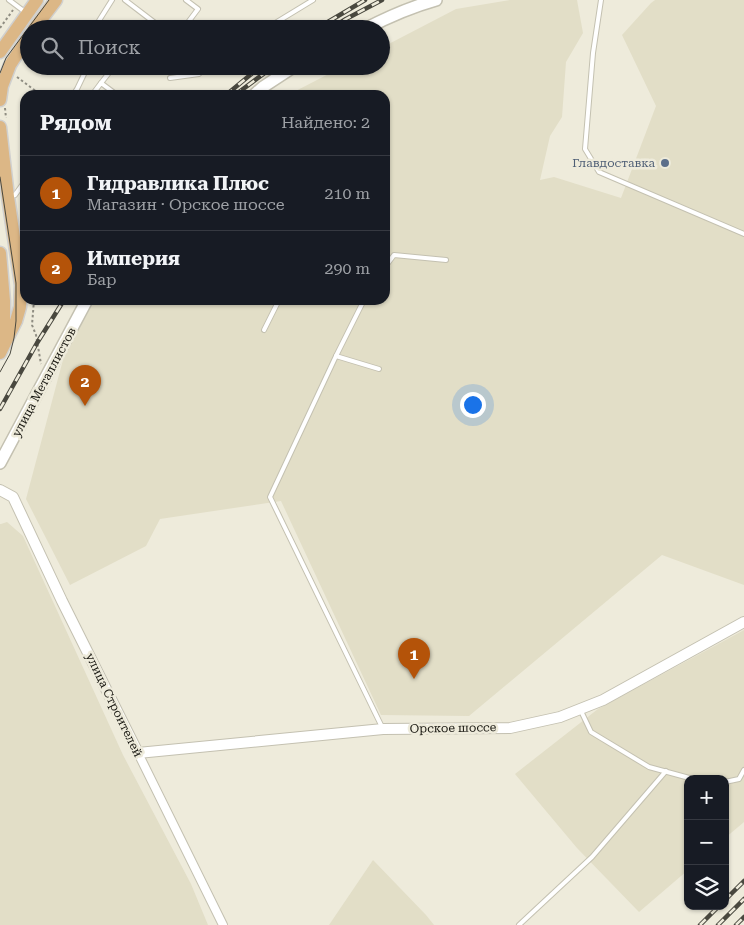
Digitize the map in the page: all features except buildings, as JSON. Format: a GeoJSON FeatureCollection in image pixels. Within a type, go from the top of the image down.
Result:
{"type":"FeatureCollection","features":[{"type":"Feature","properties":{"kind":"main road"},"geometry":{"type":"LineString","coordinates":[[23,20],[37,0]]}},
{"type":"Feature","properties":{"kind":"main road"},"geometry":{"type":"LineString","coordinates":[[43,20],[56,0]]}},
{"type":"Feature","properties":{"kind":"main road"},"geometry":{"type":"LineString","coordinates":[[382,20],[436,0]]}},
{"type":"Feature","properties":{"kind":"main road"},"geometry":{"type":"LineString","coordinates":[[0,52],[20,24]]}},
{"type":"Feature","properties":{"kind":"main road"},"geometry":{"type":"LineString","coordinates":[[3,101],[2,86],[10,65],[20,50]]}},
{"type":"Feature","properties":{"kind":"main road"},"geometry":{"type":"LineString","coordinates":[[259,90],[281,75]]}},
{"type":"Feature","properties":{"kind":"main road"},"geometry":{"type":"LineString","coordinates":[[3,123],[5,214],[16,249],[20,276]]}},
{"type":"Feature","properties":{"kind":"main road"},"geometry":{"type":"LineString","coordinates":[[0,253],[4,301],[2,349]]}},
{"type":"Feature","properties":{"kind":"main road"},"geometry":{"type":"LineString","coordinates":[[2,349],[16,322],[20,305]]}},
{"type":"Feature","properties":{"kind":"main road","name":"улица Металлистов"},"geometry":{"type":"LineString","coordinates":[[0,463],[85,305]]}},
{"type":"Feature","properties":{"kind":"street"},"geometry":{"type":"LineString","coordinates":[[27,14],[33,20]]}},
{"type":"Feature","properties":{"kind":"street"},"geometry":{"type":"LineString","coordinates":[[0,253],[16,249]]}},
{"type":"Feature","properties":{"kind":"street"},"geometry":{"type":"LineString","coordinates":[[1,271],[19,267]]}},
{"type":"Feature","properties":{"kind":"street","name":"улица Строителей"},"geometry":{"type":"LineString","coordinates":[[0,490],[13,497],[62,601],[222,925]]}},
{"type":"Feature","properties":{"kind":"street","name":"Орское шоссе"},"geometry":{"type":"LineString","coordinates":[[138,753],[383,730],[510,728],[560,717],[603,700],[744,622]]}},
{"type":"Feature","properties":{"kind":"lane"},"geometry":{"type":"LineString","coordinates":[[10,0],[27,14]]}},
{"type":"Feature","properties":{"kind":"lane"},"geometry":{"type":"LineString","coordinates":[[99,20],[112,0]]}},
{"type":"Feature","properties":{"kind":"lane"},"geometry":{"type":"LineString","coordinates":[[125,0],[151,20]]}},
{"type":"Feature","properties":{"kind":"lane"},"geometry":{"type":"LineString","coordinates":[[186,0],[198,9],[190,20]]}},
{"type":"Feature","properties":{"kind":"lane"},"geometry":{"type":"LineString","coordinates":[[280,20],[313,0]]}},
{"type":"Feature","properties":{"kind":"lane"},"geometry":{"type":"LineString","coordinates":[[601,0],[593,53],[585,149],[599,172],[744,234]]}},
{"type":"Feature","properties":{"kind":"lane"},"geometry":{"type":"LineString","coordinates":[[76,90],[84,75]]}},
{"type":"Feature","properties":{"kind":"lane"},"geometry":{"type":"LineString","coordinates":[[96,90],[107,75]]}},
{"type":"Feature","properties":{"kind":"lane"},"geometry":{"type":"LineString","coordinates":[[170,78],[192,75]]}},
{"type":"Feature","properties":{"kind":"lane"},"geometry":{"type":"LineString","coordinates":[[101,83],[110,90]]}},
{"type":"Feature","properties":{"kind":"lane"},"geometry":{"type":"LineString","coordinates":[[4,192],[15,195],[20,188]]}},
{"type":"Feature","properties":{"kind":"lane"},"geometry":{"type":"LineString","coordinates":[[390,260],[394,255],[446,260]]}},
{"type":"Feature","properties":{"kind":"lane"},"geometry":{"type":"LineString","coordinates":[[264,330],[276,305]]}},
{"type":"Feature","properties":{"kind":"lane"},"geometry":{"type":"LineString","coordinates":[[362,305],[270,497],[383,730]]}},
{"type":"Feature","properties":{"kind":"lane"},"geometry":{"type":"LineString","coordinates":[[0,333],[2,349]]}},
{"type":"Feature","properties":{"kind":"lane"},"geometry":{"type":"LineString","coordinates":[[336,356],[379,369]]}},
{"type":"Feature","properties":{"kind":"lane"},"geometry":{"type":"LineString","coordinates":[[580,709],[591,732],[649,767],[684,776]]}},
{"type":"Feature","properties":{"kind":"lane"},"geometry":{"type":"LineString","coordinates":[[729,781],[739,779],[744,770]]}},
{"type":"Feature","properties":{"kind":"lane"},"geometry":{"type":"LineString","coordinates":[[519,925],[592,857],[666,771]]}},
{"type":"Feature","properties":{"kind":"path"},"geometry":{"type":"LineString","coordinates":[[0,28],[16,5]]}},
{"type":"Feature","properties":{"kind":"path"},"geometry":{"type":"LineString","coordinates":[[12,72],[35,90]]}},
{"type":"Feature","properties":{"kind":"path"},"geometry":{"type":"LineString","coordinates":[[3,101],[3,123]]}},
{"type":"Feature","properties":{"kind":"path"},"geometry":{"type":"LineString","coordinates":[[34,305],[32,325],[45,380]]}},
{"type":"Feature","properties":{"kind":"shaded area"},"geometry":{"type":"Polygon","coordinates":[[[510,0],[577,0],[583,33],[566,62],[562,117],[550,136],[540,180],[554,177],[621,198],[656,106],[622,35],[655,0],[744,0],[744,585],[662,555],[469,716],[381,715],[281,501],[160,519],[146,546],[70,585],[26,499],[64,356],[92,305],[390,305],[390,90],[298,90],[327,75],[390,75],[390,43],[456,9],[510,0]]]}},
{"type":"Feature","properties":{"kind":"shaded area"},"geometry":{"type":"Polygon","coordinates":[[[7,522],[23,536],[123,755],[191,884],[208,925],[0,925],[0,524],[7,522]]]}},
{"type":"Feature","properties":{"kind":"shaded area"},"geometry":{"type":"Polygon","coordinates":[[[744,630],[744,822],[729,835],[729,775],[684,775],[684,873],[639,912],[577,848],[515,774],[598,709],[744,630]]]}},
{"type":"Feature","properties":{"kind":"shaded area"},"geometry":{"type":"Polygon","coordinates":[[[373,860],[426,915],[434,925],[329,925],[373,860]]]}},
{"type":"Feature","properties":{"kind":"tram line"},"geometry":{"type":"LineString","coordinates":[[34,20],[49,0]]}},
{"type":"Feature","properties":{"kind":"tram line"},"geometry":{"type":"LineString","coordinates":[[0,73],[6,58],[20,39]]}},
{"type":"Feature","properties":{"kind":"tram line"},"geometry":{"type":"LineString","coordinates":[[0,177],[16,283],[14,338],[10,354],[0,372]]}},
{"type":"Feature","properties":{"kind":"railway"},"geometry":{"type":"LineString","coordinates":[[331,20],[365,0]]}},
{"type":"Feature","properties":{"kind":"railway"},"geometry":{"type":"LineString","coordinates":[[344,20],[382,0]]}},
{"type":"Feature","properties":{"kind":"railway"},"geometry":{"type":"LineString","coordinates":[[232,90],[250,75]]}},
{"type":"Feature","properties":{"kind":"railway"},"geometry":{"type":"LineString","coordinates":[[242,90],[262,75]]}},
{"type":"Feature","properties":{"kind":"railway"},"geometry":{"type":"LineString","coordinates":[[0,409],[61,305]]}},
{"type":"Feature","properties":{"kind":"railway"},"geometry":{"type":"LineString","coordinates":[[729,896],[744,881]]}},
{"type":"Feature","properties":{"kind":"railway"},"geometry":{"type":"LineString","coordinates":[[718,925],[744,899]]}},
{"type":"Feature","properties":{"kind":"railway"},"geometry":{"type":"LineString","coordinates":[[700,925],[715,910]]}},
{"type":"Feature","properties":{"kind":"railway"},"geometry":{"type":"LineString","coordinates":[[736,925],[744,917]]}},
{"type":"Feature","properties":{"kind":"place","name":"Главдоставка"},"geometry":{"type":"Point","coordinates":[665,163]}},
{"type":"Feature","properties":{"kind":"place","name":"Империя"},"geometry":{"type":"Point","coordinates":[85,406]}},
{"type":"Feature","properties":{"kind":"place","name":"Гидравлика Плюс"},"geometry":{"type":"Point","coordinates":[414,679]}}]}
